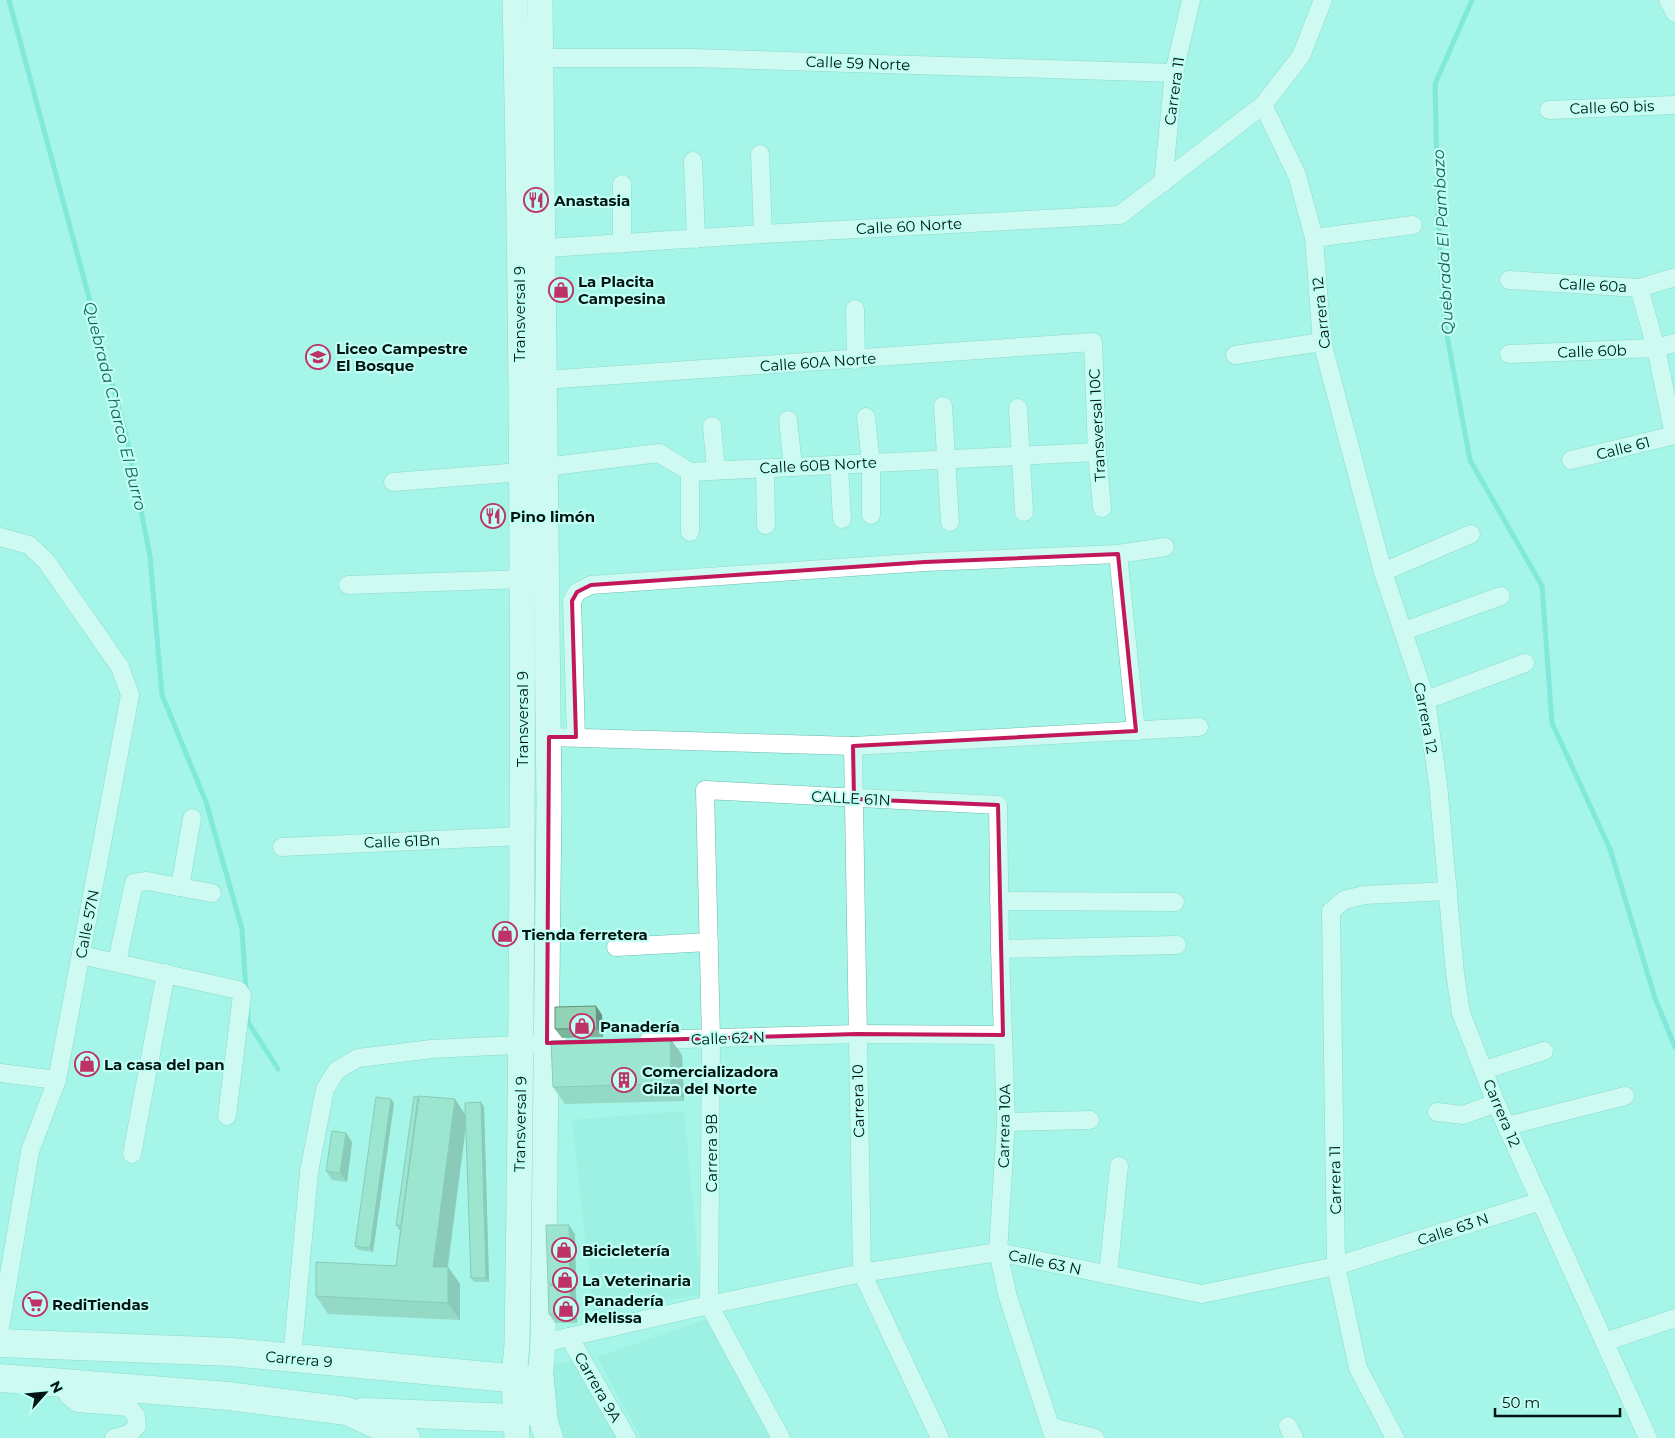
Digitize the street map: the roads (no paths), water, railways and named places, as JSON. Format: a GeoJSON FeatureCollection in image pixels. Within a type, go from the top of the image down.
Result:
{"type":"FeatureCollection","features":[{"type":"Feature","properties":{"kind":"main road","name":"Transversal 9"},"geometry":{"type":"LineString","coordinates":[[515,0],[531,249],[544,380],[549,738],[544,1343],[527,1380]]}},
{"type":"Feature","properties":{"kind":"main road","name":"Transversal 9"},"geometry":{"type":"LineString","coordinates":[[527,1380],[517,1344],[522,836],[521,472],[541,58],[540,0]]}},
{"type":"Feature","properties":{"kind":"main road","name":"Carrera 9"},"geometry":{"type":"LineString","coordinates":[[0,1343],[231,1352],[527,1380]]}},
{"type":"Feature","properties":{"kind":"main road"},"geometry":{"type":"LineString","coordinates":[[0,1378],[228,1396],[347,1411],[516,1428],[531,1405],[527,1380]]}},
{"type":"Feature","properties":{"kind":"main road"},"geometry":{"type":"LineString","coordinates":[[527,1380],[549,1438]]}},
{"type":"Feature","properties":{"kind":"main road"},"geometry":{"type":"LineString","coordinates":[[347,1411],[406,1438]]}},
{"type":"Feature","properties":{"kind":"street","name":"Carrera 11"},"geometry":{"type":"LineString","coordinates":[[1163,183],[1174,73],[1191,0]]}},
{"type":"Feature","properties":{"kind":"street"},"geometry":{"type":"LineString","coordinates":[[1263,105],[1301,56],[1323,0]]}},
{"type":"Feature","properties":{"kind":"street"},"geometry":{"type":"LineString","coordinates":[[1668,0],[1675,13]]}},
{"type":"Feature","properties":{"kind":"street","name":"Calle 59 Norte"},"geometry":{"type":"LineString","coordinates":[[541,58],[692,58],[1174,73]]}},
{"type":"Feature","properties":{"kind":"street","name":"Calle 60 Norte"},"geometry":{"type":"LineString","coordinates":[[531,249],[763,234],[1120,215],[1263,105]]}},
{"type":"Feature","properties":{"kind":"street","name":"Carrera 12"},"geometry":{"type":"LineString","coordinates":[[1263,105],[1297,175],[1314,238],[1322,342],[1383,572],[1426,700],[1438,784],[1455,973],[1462,1012],[1496,1103],[1648,1438]]}},
{"type":"Feature","properties":{"kind":"street","name":"Calle 60 bis"},"geometry":{"type":"LineString","coordinates":[[1549,110],[1675,105]]}},
{"type":"Feature","properties":{"kind":"street"},"geometry":{"type":"LineString","coordinates":[[760,154],[763,234]]}},
{"type":"Feature","properties":{"kind":"street"},"geometry":{"type":"LineString","coordinates":[[693,162],[696,238]]}},
{"type":"Feature","properties":{"kind":"street"},"geometry":{"type":"LineString","coordinates":[[622,184],[622,244]]}},
{"type":"Feature","properties":{"kind":"street"},"geometry":{"type":"LineString","coordinates":[[1314,238],[1413,225]]}},
{"type":"Feature","properties":{"kind":"street","name":"Calle 60a"},"geometry":{"type":"LineString","coordinates":[[1510,280],[1639,288],[1675,277]]}},
{"type":"Feature","properties":{"kind":"street"},"geometry":{"type":"LineString","coordinates":[[1639,288],[1656,348],[1675,435]]}},
{"type":"Feature","properties":{"kind":"street"},"geometry":{"type":"LineString","coordinates":[[854,309],[856,360]]}},
{"type":"Feature","properties":{"kind":"street","name":"Calle 60A Norte"},"geometry":{"type":"LineString","coordinates":[[544,380],[856,360],[1093,342]]}},
{"type":"Feature","properties":{"kind":"street","name":"Transversal 10C"},"geometry":{"type":"LineString","coordinates":[[1093,342],[1097,452],[1102,508]]}},
{"type":"Feature","properties":{"kind":"street"},"geometry":{"type":"LineString","coordinates":[[1235,355],[1322,342]]}},
{"type":"Feature","properties":{"kind":"street","name":"Calle 60b"},"geometry":{"type":"LineString","coordinates":[[1509,354],[1656,348],[1675,343]]}},
{"type":"Feature","properties":{"kind":"street"},"geometry":{"type":"LineString","coordinates":[[943,406],[950,522]]}},
{"type":"Feature","properties":{"kind":"street"},"geometry":{"type":"LineString","coordinates":[[1018,408],[1024,512]]}},
{"type":"Feature","properties":{"kind":"street"},"geometry":{"type":"LineString","coordinates":[[866,417],[871,463],[871,515]]}},
{"type":"Feature","properties":{"kind":"street"},"geometry":{"type":"LineString","coordinates":[[788,420],[793,467]]}},
{"type":"Feature","properties":{"kind":"street"},"geometry":{"type":"LineString","coordinates":[[712,426],[716,470]]}},
{"type":"Feature","properties":{"kind":"street","name":"Calle 61"},"geometry":{"type":"LineString","coordinates":[[1571,460],[1675,435]]}},
{"type":"Feature","properties":{"kind":"street","name":"Calle 60B Norte"},"geometry":{"type":"LineString","coordinates":[[690,472],[1097,452]]}},
{"type":"Feature","properties":{"kind":"street"},"geometry":{"type":"LineString","coordinates":[[545,467],[659,453],[690,472],[690,532]]}},
{"type":"Feature","properties":{"kind":"street"},"geometry":{"type":"LineString","coordinates":[[839,465],[842,519]]}},
{"type":"Feature","properties":{"kind":"street"},"geometry":{"type":"LineString","coordinates":[[765,468],[766,525]]}},
{"type":"Feature","properties":{"kind":"street"},"geometry":{"type":"LineString","coordinates":[[393,482],[521,472]]}},
{"type":"Feature","properties":{"kind":"street"},"geometry":{"type":"LineString","coordinates":[[1383,572],[1471,534]]}},
{"type":"Feature","properties":{"kind":"street","name":"Calle 57N"},"geometry":{"type":"LineString","coordinates":[[0,537],[28,546],[46,561],[120,667],[130,696],[57,1080],[30,1151],[0,1328]]}},
{"type":"Feature","properties":{"kind":"street"},"geometry":{"type":"LineString","coordinates":[[576,737],[572,601],[578,592],[591,585],[926,562],[1118,554],[1165,547]]}},
{"type":"Feature","properties":{"kind":"street"},"geometry":{"type":"LineString","coordinates":[[1118,554],[1136,731]]}},
{"type":"Feature","properties":{"kind":"street"},"geometry":{"type":"LineString","coordinates":[[348,585],[522,578]]}},
{"type":"Feature","properties":{"kind":"street"},"geometry":{"type":"LineString","coordinates":[[1404,631],[1501,596]]}},
{"type":"Feature","properties":{"kind":"street"},"geometry":{"type":"LineString","coordinates":[[1426,700],[1526,663]]}},
{"type":"Feature","properties":{"kind":"street"},"geometry":{"type":"LineString","coordinates":[[549,738],[576,737],[853,746],[1199,727]]}},
{"type":"Feature","properties":{"kind":"street","name":"Carrera 10"},"geometry":{"type":"LineString","coordinates":[[853,746],[862,1273],[940,1438]]}},
{"type":"Feature","properties":{"kind":"street","name":"CALLE 61N"},"geometry":{"type":"LineString","coordinates":[[705,790],[998,805]]}},
{"type":"Feature","properties":{"kind":"street","name":"Carrera 9B"},"geometry":{"type":"LineString","coordinates":[[705,790],[711,1038],[709,1305],[781,1438]]}},
{"type":"Feature","properties":{"kind":"street","name":"Carrera 10A"},"geometry":{"type":"LineString","coordinates":[[998,805],[1000,949],[1006,1122],[998,1252],[1008,1297],[1053,1432]]}},
{"type":"Feature","properties":{"kind":"street"},"geometry":{"type":"LineString","coordinates":[[180,887],[192,818]]}},
{"type":"Feature","properties":{"kind":"street","name":"Calle 61Bn"},"geometry":{"type":"LineString","coordinates":[[282,846],[522,836]]}},
{"type":"Feature","properties":{"kind":"street"},"geometry":{"type":"LineString","coordinates":[[116,962],[134,883],[147,881],[212,893]]}},
{"type":"Feature","properties":{"kind":"street","name":"Carrera 11"},"geometry":{"type":"LineString","coordinates":[[1395,1438],[1358,1368],[1336,1266],[1331,911],[1344,900],[1364,896],[1448,890]]}},
{"type":"Feature","properties":{"kind":"street"},"geometry":{"type":"LineString","coordinates":[[999,902],[1175,902]]}},
{"type":"Feature","properties":{"kind":"street"},"geometry":{"type":"LineString","coordinates":[[616,948],[709,942]]}},
{"type":"Feature","properties":{"kind":"street"},"geometry":{"type":"LineString","coordinates":[[1000,949],[1177,945]]}},
{"type":"Feature","properties":{"kind":"street"},"geometry":{"type":"LineString","coordinates":[[81,954],[238,990],[242,995],[227,1116]]}},
{"type":"Feature","properties":{"kind":"street"},"geometry":{"type":"LineString","coordinates":[[132,1154],[166,973]]}},
{"type":"Feature","properties":{"kind":"street","name":"Calle 62 N"},"geometry":{"type":"LineString","coordinates":[[634,1040],[857,1034],[1003,1035]]}},
{"type":"Feature","properties":{"kind":"street"},"geometry":{"type":"LineString","coordinates":[[292,1358],[309,1172],[325,1089],[337,1070],[358,1058],[432,1049],[576,1042]]}},
{"type":"Feature","properties":{"kind":"street"},"geometry":{"type":"LineString","coordinates":[[1484,1070],[1544,1051]]}},
{"type":"Feature","properties":{"kind":"street"},"geometry":{"type":"LineString","coordinates":[[0,1073],[57,1080]]}},
{"type":"Feature","properties":{"kind":"street"},"geometry":{"type":"LineString","coordinates":[[1507,1126],[1626,1096]]}},
{"type":"Feature","properties":{"kind":"street"},"geometry":{"type":"LineString","coordinates":[[1437,1112],[1463,1115],[1496,1103]]}},
{"type":"Feature","properties":{"kind":"street"},"geometry":{"type":"LineString","coordinates":[[1006,1122],[1090,1120]]}},
{"type":"Feature","properties":{"kind":"street"},"geometry":{"type":"LineString","coordinates":[[1108,1275],[1119,1166]]}},
{"type":"Feature","properties":{"kind":"street","name":"Calle 63 N"},"geometry":{"type":"LineString","coordinates":[[544,1343],[709,1305],[862,1273],[998,1252],[1202,1294],[1336,1266],[1541,1201]]}},
{"type":"Feature","properties":{"kind":"street"},"geometry":{"type":"LineString","coordinates":[[1605,1342],[1675,1318]]}},
{"type":"Feature","properties":{"kind":"street","name":"Carrera 9A"},"geometry":{"type":"LineString","coordinates":[[569,1337],[627,1438]]}},
{"type":"Feature","properties":{"kind":"street"},"geometry":{"type":"LineString","coordinates":[[63,1383],[68,1395],[77,1403],[129,1407],[136,1416],[137,1426],[130,1434],[114,1438]]}},
{"type":"Feature","properties":{"kind":"street"},"geometry":{"type":"LineString","coordinates":[[1053,1432],[1095,1438]]}},
{"type":"Feature","properties":{"kind":"waterway","name":"Quebrada Charco El Burro"},"geometry":{"type":"LineString","coordinates":[[9,0],[126,435],[150,556],[162,695],[206,802],[242,929],[246,992]]}},
{"type":"Feature","properties":{"kind":"waterway","name":"Quebrada El Pambazo"},"geometry":{"type":"LineString","coordinates":[[1472,0],[1435,84],[1438,215],[1445,325],[1470,460],[1542,586],[1552,723],[1610,849],[1655,998],[1675,1047]]}},
{"type":"Feature","properties":{"kind":"waterway","name":"Quebrada Charco El Burro"},"geometry":{"type":"LineString","coordinates":[[248,1011],[248,1022],[278,1069]]}},
{"type":"Feature","properties":{"kind":"place","name":"Anastasia"},"geometry":{"type":"Point","coordinates":[536,200]}},
{"type":"Feature","properties":{"kind":"place","name":"La Placita Campesina"},"geometry":{"type":"Point","coordinates":[561,290]}},
{"type":"Feature","properties":{"kind":"place","name":"Liceo Campestre El Bosque"},"geometry":{"type":"Point","coordinates":[318,357]}},
{"type":"Feature","properties":{"kind":"place","name":"Pino limón"},"geometry":{"type":"Point","coordinates":[493,516]}},
{"type":"Feature","properties":{"kind":"place","name":"Tienda ferretera"},"geometry":{"type":"Point","coordinates":[505,934]}},
{"type":"Feature","properties":{"kind":"place","name":"Panadería"},"geometry":{"type":"Point","coordinates":[582,1026]}},
{"type":"Feature","properties":{"kind":"place","name":"La casa del pan"},"geometry":{"type":"Point","coordinates":[87,1064]}},
{"type":"Feature","properties":{"kind":"place","name":"Comercializadora Gilza del Norte"},"geometry":{"type":"Point","coordinates":[624,1080]}},
{"type":"Feature","properties":{"kind":"place","name":"Bicicletería"},"geometry":{"type":"Point","coordinates":[564,1250]}},
{"type":"Feature","properties":{"kind":"place","name":"La Veterinaria"},"geometry":{"type":"Point","coordinates":[565,1280]}},
{"type":"Feature","properties":{"kind":"place","name":"RediTiendas"},"geometry":{"type":"Point","coordinates":[35,1304]}},
{"type":"Feature","properties":{"kind":"place","name":"Panadería Melissa"},"geometry":{"type":"Point","coordinates":[566,1309]}}]}
